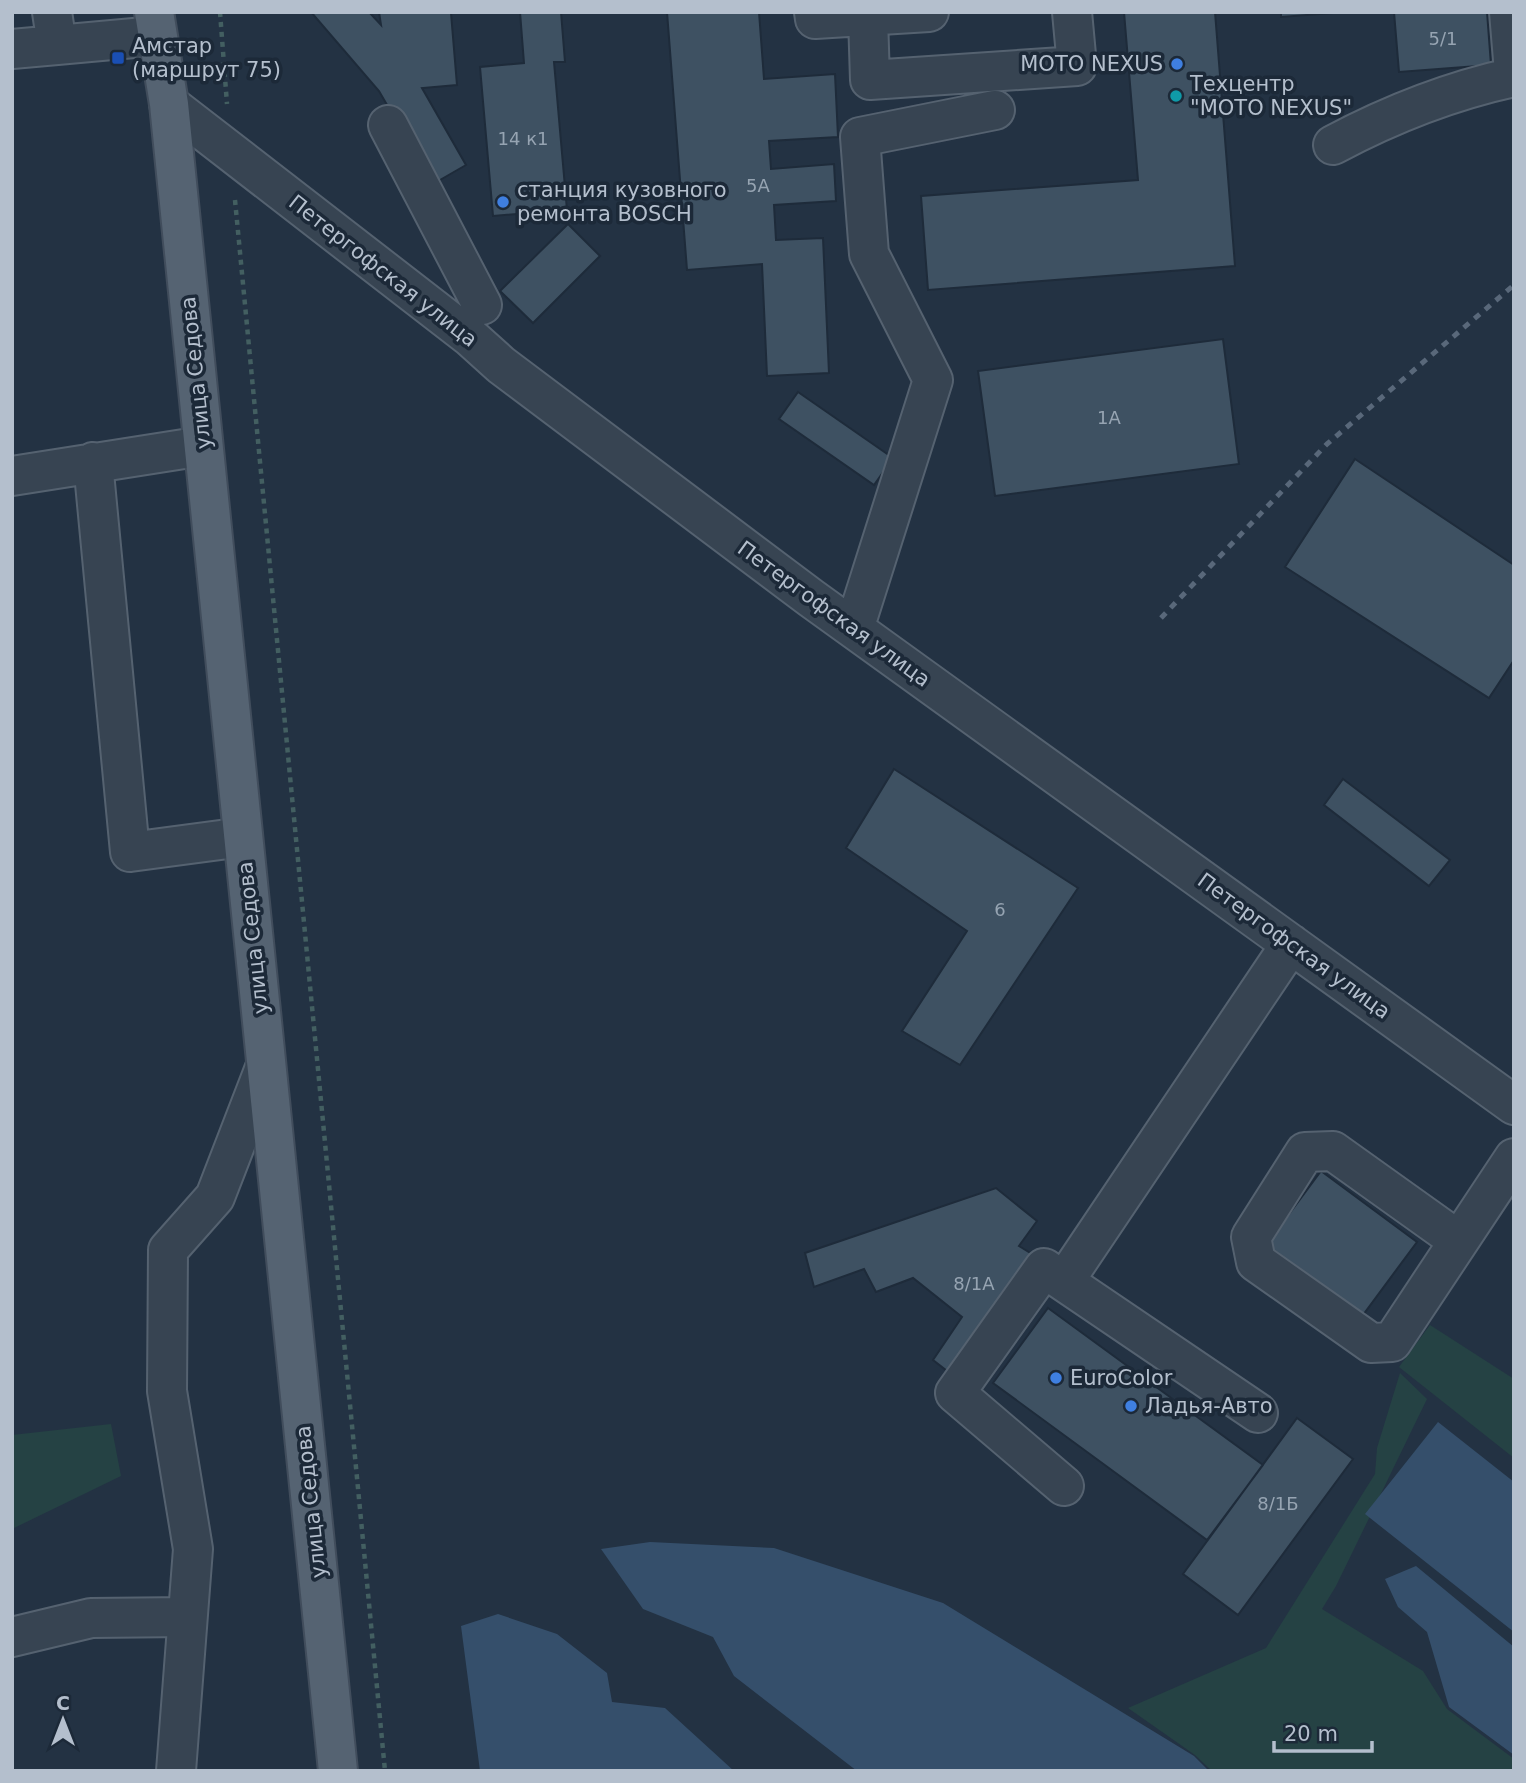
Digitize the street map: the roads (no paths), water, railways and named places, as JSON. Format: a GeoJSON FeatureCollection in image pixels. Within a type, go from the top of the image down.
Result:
{"type":"FeatureCollection","features":[{"type":"Feature","properties":{"kind":"main road","name":"улица Седова"},"geometry":{"type":"LineString","coordinates":[[155,24],[169,104],[338,1771]]}},
{"type":"Feature","properties":{"kind":"street"},"geometry":{"type":"LineString","coordinates":[[814,12],[815,19],[929,12]]}},
{"type":"Feature","properties":{"kind":"street"},"geometry":{"type":"LineString","coordinates":[[868,17],[870,80],[1077,66],[1072,12]]}},
{"type":"Feature","properties":{"kind":"street"},"geometry":{"type":"LineString","coordinates":[[1333,145],[1383,118],[1466,88],[1514,75],[1508,12]]}},
{"type":"Feature","properties":{"kind":"street"},"geometry":{"type":"LineString","coordinates":[[12,49],[55,29],[155,24]]}},
{"type":"Feature","properties":{"kind":"street","name":"Петергофская улица"},"geometry":{"type":"LineString","coordinates":[[169,104],[230,152],[481,309],[501,365],[854,629],[1514,1105]]}},
{"type":"Feature","properties":{"kind":"street"},"geometry":{"type":"LineString","coordinates":[[854,629],[933,380],[869,254],[860,137],[995,110]]}},
{"type":"Feature","properties":{"kind":"street"},"geometry":{"type":"LineString","coordinates":[[388,125],[481,309]]}},
{"type":"Feature","properties":{"kind":"street"},"geometry":{"type":"LineString","coordinates":[[12,475],[203,446]]}},
{"type":"Feature","properties":{"kind":"street"},"geometry":{"type":"LineString","coordinates":[[93,462],[130,852],[243,837]]}},
{"type":"Feature","properties":{"kind":"street"},"geometry":{"type":"LineString","coordinates":[[1065,1280],[1291,944]]}},
{"type":"Feature","properties":{"kind":"street"},"geometry":{"type":"LineString","coordinates":[[176,1771],[193,1549],[167,1391],[168,1250],[215,1196],[266,1065]]}},
{"type":"Feature","properties":{"kind":"street"},"geometry":{"type":"LineString","coordinates":[[1459,1241],[1333,1151],[1305,1152],[1251,1237],[1256,1262],[1371,1343],[1392,1342],[1514,1158]]}},
{"type":"Feature","properties":{"kind":"street"},"geometry":{"type":"LineString","coordinates":[[1063,1486],[955,1393],[1044,1268],[1258,1413]]}},
{"type":"Feature","properties":{"kind":"street"},"geometry":{"type":"LineString","coordinates":[[12,1637],[92,1618],[187,1617]]}},
{"type":"Feature","properties":{"kind":"water"},"geometry":{"type":"Polygon","coordinates":[[[1438,1422],[1514,1482],[1514,1632],[1365,1514],[1438,1422]]]}},
{"type":"Feature","properties":{"kind":"water"},"geometry":{"type":"Polygon","coordinates":[[[650,1542],[774,1548],[943,1603],[1194,1756],[1209,1771],[857,1771],[734,1676],[713,1637],[643,1609],[601,1549],[650,1542]]]}},
{"type":"Feature","properties":{"kind":"water"},"geometry":{"type":"Polygon","coordinates":[[[1416,1566],[1514,1647],[1514,1755],[1449,1707],[1427,1632],[1398,1607],[1385,1579],[1416,1566]]]}},
{"type":"Feature","properties":{"kind":"water"},"geometry":{"type":"Polygon","coordinates":[[[498,1614],[557,1634],[607,1673],[612,1702],[665,1708],[734,1771],[480,1771],[461,1626],[498,1614]]]}},
{"type":"Feature","properties":{"kind":"railway"},"geometry":{"type":"LineString","coordinates":[[1161,618],[1327,444],[1514,285]]}},
{"type":"Feature","properties":{"kind":"place","name":"Амстар (маршрут 75)"},"geometry":{"type":"Point","coordinates":[118,58]}},
{"type":"Feature","properties":{"kind":"place","name":"MOTO NEXUS"},"geometry":{"type":"Point","coordinates":[1177,64]}},
{"type":"Feature","properties":{"kind":"place","name":"Техцентр \"MOTO NEXUS\""},"geometry":{"type":"Point","coordinates":[1176,96]}},
{"type":"Feature","properties":{"kind":"place","name":"станция кузовного ремонта BOSCH"},"geometry":{"type":"Point","coordinates":[503,202]}},
{"type":"Feature","properties":{"kind":"place","name":"EuroColor"},"geometry":{"type":"Point","coordinates":[1056,1378]}},
{"type":"Feature","properties":{"kind":"place","name":"Ладья-Авто"},"geometry":{"type":"Point","coordinates":[1131,1406]}}]}
